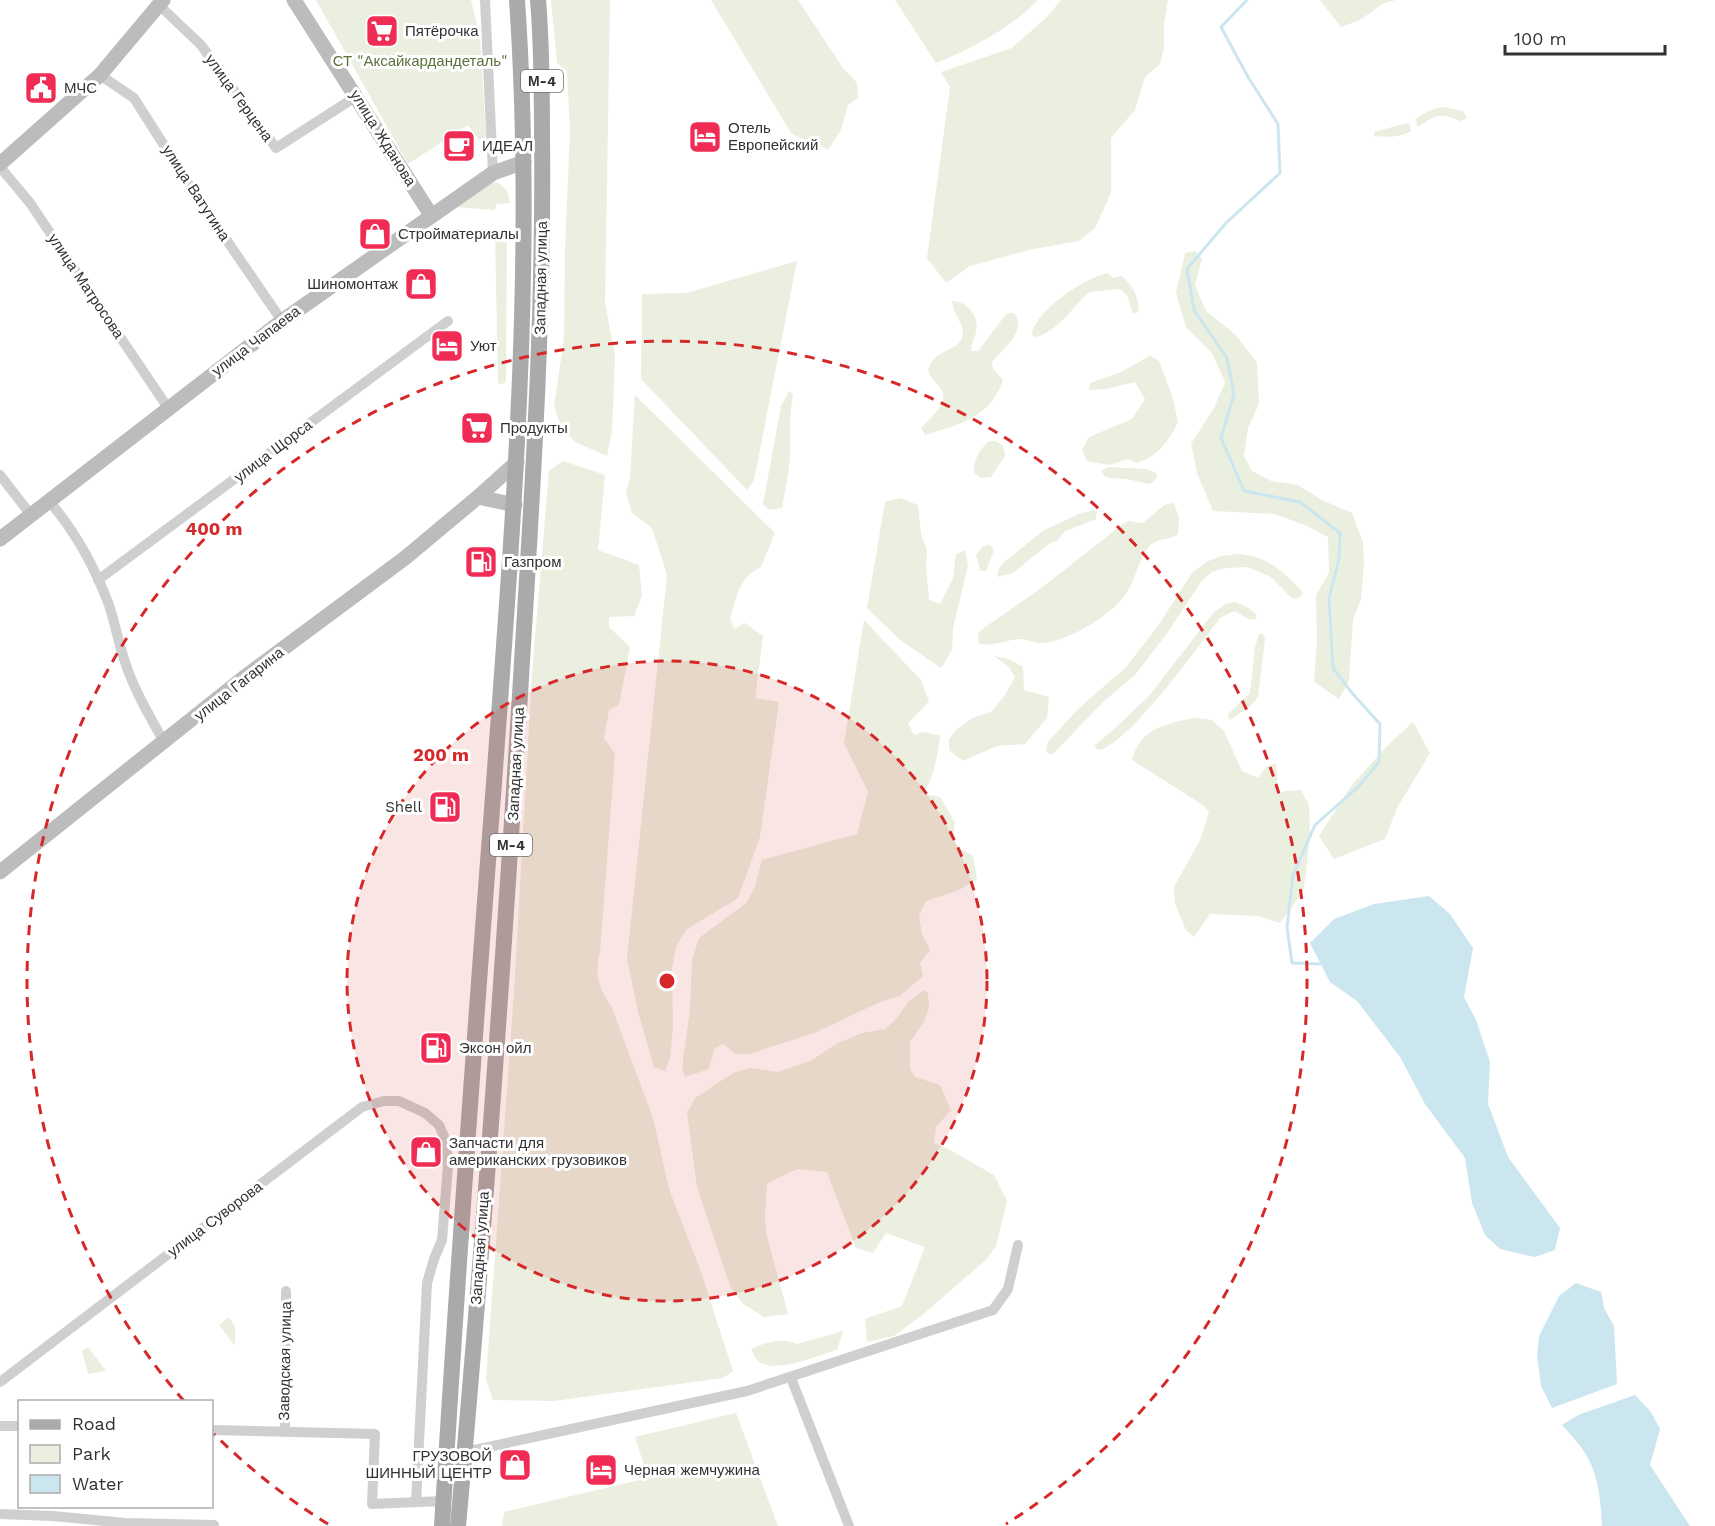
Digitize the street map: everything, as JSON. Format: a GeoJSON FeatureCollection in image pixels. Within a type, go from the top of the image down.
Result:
{"type":"FeatureCollection","features":[{"type":"Feature","properties":{"kind":"main road","name":"улица Жданова"},"geometry":{"type":"LineString","coordinates":[[294,0],[431,215]]}},
{"type":"Feature","properties":{"kind":"main road","name":"Западная улица"},"geometry":{"type":"LineString","coordinates":[[442,1526],[470,1099],[515,505],[524,162],[518,0]]}},
{"type":"Feature","properties":{"kind":"main road","name":"Западная улица"},"geometry":{"type":"LineString","coordinates":[[458,1526],[512,839],[537,403],[543,202],[541,39],[538,0]]}},
{"type":"Feature","properties":{"kind":"main road"},"geometry":{"type":"LineString","coordinates":[[0,166],[100,75],[161,2]]}},
{"type":"Feature","properties":{"kind":"main road","name":"улица Чапаева"},"geometry":{"type":"LineString","coordinates":[[0,539],[282,321],[493,173],[524,162]]}},
{"type":"Feature","properties":{"kind":"main road","name":"улица Гагарина"},"geometry":{"type":"LineString","coordinates":[[0,872],[242,679],[396,565],[517,462]]}},
{"type":"Feature","properties":{"kind":"main road"},"geometry":{"type":"LineString","coordinates":[[478,497],[515,505]]}},
{"type":"Feature","properties":{"kind":"street"},"geometry":{"type":"LineString","coordinates":[[485,0],[493,173]]}},
{"type":"Feature","properties":{"kind":"street","name":"улица Герцена"},"geometry":{"type":"LineString","coordinates":[[161,2],[201,45],[276,148],[357,96]]}},
{"type":"Feature","properties":{"kind":"street","name":"улица Ватутина"},"geometry":{"type":"LineString","coordinates":[[100,75],[134,98],[282,321]]}},
{"type":"Feature","properties":{"kind":"street","name":"улица Матросова"},"geometry":{"type":"LineString","coordinates":[[0,166],[30,203],[168,408]]}},
{"type":"Feature","properties":{"kind":"street","name":"улица Щорса"},"geometry":{"type":"LineString","coordinates":[[99,580],[448,321]]}},
{"type":"Feature","properties":{"kind":"street"},"geometry":{"type":"LineString","coordinates":[[0,475],[31,514]]}},
{"type":"Feature","properties":{"kind":"street"},"geometry":{"type":"LineString","coordinates":[[49,501],[64,519],[99,580],[110,607],[124,660],[143,704],[164,742]]}},
{"type":"Feature","properties":{"kind":"street","name":"улица Суворова"},"geometry":{"type":"LineString","coordinates":[[0,1382],[362,1107],[384,1101],[399,1101],[425,1113],[439,1125],[446,1141],[448,1166],[442,1240],[427,1283],[416,1502]]}},
{"type":"Feature","properties":{"kind":"street"},"geometry":{"type":"LineString","coordinates":[[465,1452],[747,1391],[993,1310],[1008,1289],[1018,1245]]}},
{"type":"Feature","properties":{"kind":"street","name":"Заводская улица"},"geometry":{"type":"LineString","coordinates":[[285,1432],[286,1291]]}},
{"type":"Feature","properties":{"kind":"street"},"geometry":{"type":"LineString","coordinates":[[791,1378],[849,1526]]}},
{"type":"Feature","properties":{"kind":"street"},"geometry":{"type":"LineString","coordinates":[[0,1426],[18,1426]]}},
{"type":"Feature","properties":{"kind":"street","name":"Заводская улица"},"geometry":{"type":"LineString","coordinates":[[213,1430],[375,1434],[372,1504],[443,1502]]}},
{"type":"Feature","properties":{"kind":"street"},"geometry":{"type":"LineString","coordinates":[[0,1514],[125,1523],[214,1526]]}},
{"type":"Feature","properties":{"kind":"green space","name":"СТ \"Аксайкардандеталь\""},"geometry":{"type":"Polygon","coordinates":[[[316,0],[471,0],[480,37],[486,137],[479,140],[468,125],[408,164],[316,0]]]}},
{"type":"Feature","properties":{"kind":"green space"},"geometry":{"type":"Polygon","coordinates":[[[551,0],[610,0],[605,303],[615,356],[612,431],[607,456],[577,443],[562,430],[554,406],[564,339],[570,131],[567,71],[557,63],[551,0]]]}},
{"type":"Feature","properties":{"kind":"green space"},"geometry":{"type":"Polygon","coordinates":[[[711,0],[798,0],[843,68],[857,83],[858,98],[848,105],[841,130],[828,150],[791,133],[711,0]]]}},
{"type":"Feature","properties":{"kind":"green space"},"geometry":{"type":"Polygon","coordinates":[[[895,0],[1038,0],[1016,20],[990,37],[936,63],[895,0]]]}},
{"type":"Feature","properties":{"kind":"green space"},"geometry":{"type":"Polygon","coordinates":[[[1061,0],[1168,0],[1164,24],[1164,48],[1160,64],[1145,77],[1135,110],[1111,138],[1111,193],[1095,228],[1079,241],[1033,249],[970,266],[946,283],[927,258],[950,87],[941,72],[1012,48],[1048,16],[1061,0]]]}},
{"type":"Feature","properties":{"kind":"green space"},"geometry":{"type":"Polygon","coordinates":[[[1320,0],[1396,0],[1384,3],[1360,20],[1341,27],[1320,0]]]}},
{"type":"Feature","properties":{"kind":"green space"},"geometry":{"type":"Polygon","coordinates":[[[1443,107],[1463,111],[1467,118],[1460,121],[1447,116],[1438,116],[1418,127],[1415,120],[1418,117],[1428,111],[1443,107]]]}},
{"type":"Feature","properties":{"kind":"green space"},"geometry":{"type":"Polygon","coordinates":[[[1407,123],[1411,131],[1402,135],[1374,136],[1374,132],[1407,123]]]}},
{"type":"Feature","properties":{"kind":"green space"},"geometry":{"type":"Polygon","coordinates":[[[495,182],[506,190],[510,203],[496,204],[495,210],[454,207],[482,186],[495,182]]]}},
{"type":"Feature","properties":{"kind":"green space"},"geometry":{"type":"Polygon","coordinates":[[[495,232],[507,233],[506,383],[498,384],[495,232]]]}},
{"type":"Feature","properties":{"kind":"green space"},"geometry":{"type":"Polygon","coordinates":[[[1195,251],[1202,259],[1195,285],[1206,311],[1236,335],[1257,363],[1259,404],[1248,428],[1244,456],[1252,471],[1271,481],[1298,485],[1322,500],[1352,513],[1363,542],[1361,600],[1353,619],[1349,681],[1339,699],[1314,682],[1317,639],[1316,595],[1329,573],[1328,537],[1275,514],[1213,511],[1197,473],[1191,444],[1214,408],[1225,382],[1212,353],[1186,327],[1176,293],[1185,253],[1195,251]]]}},
{"type":"Feature","properties":{"kind":"green space"},"geometry":{"type":"Polygon","coordinates":[[[797,261],[754,480],[747,490],[641,379],[642,294],[687,293],[797,261]]]}},
{"type":"Feature","properties":{"kind":"green space"},"geometry":{"type":"Polygon","coordinates":[[[1108,273],[1113,278],[1121,276],[1129,283],[1136,296],[1139,311],[1133,314],[1127,295],[1120,289],[1089,292],[1051,330],[1036,337],[1032,335],[1042,316],[1062,296],[1087,281],[1108,273]]]}},
{"type":"Feature","properties":{"kind":"green space"},"geometry":{"type":"Polygon","coordinates":[[[952,301],[963,304],[971,310],[976,320],[977,326],[971,351],[978,351],[1007,313],[1014,313],[1018,319],[1018,326],[1012,339],[992,362],[993,369],[1003,380],[990,403],[982,411],[962,423],[925,435],[921,428],[938,410],[943,400],[941,389],[928,369],[935,358],[957,345],[962,337],[962,328],[952,301]]]}},
{"type":"Feature","properties":{"kind":"green space"},"geometry":{"type":"Polygon","coordinates":[[[1150,356],[1159,361],[1172,395],[1178,422],[1171,435],[1157,452],[1137,463],[1128,459],[1109,465],[1087,461],[1082,450],[1089,437],[1132,419],[1145,399],[1135,382],[1106,389],[1089,390],[1090,383],[1121,372],[1150,356]]]}},
{"type":"Feature","properties":{"kind":"green space"},"geometry":{"type":"Polygon","coordinates":[[[789,391],[793,395],[787,480],[782,508],[769,510],[763,504],[781,406],[789,391]]]}},
{"type":"Feature","properties":{"kind":"green space"},"geometry":{"type":"Polygon","coordinates":[[[635,395],[775,533],[761,567],[747,577],[739,589],[730,619],[734,629],[745,623],[763,636],[755,698],[779,702],[760,837],[738,898],[686,930],[676,947],[672,968],[673,1027],[670,1058],[665,1071],[654,1067],[638,1012],[627,959],[667,575],[652,528],[632,513],[626,493],[630,477],[635,395]]]}},
{"type":"Feature","properties":{"kind":"green space"},"geometry":{"type":"Polygon","coordinates":[[[989,441],[996,441],[1003,446],[1005,456],[991,477],[980,478],[974,472],[975,463],[980,451],[989,441]]]}},
{"type":"Feature","properties":{"kind":"green space"},"geometry":{"type":"Polygon","coordinates":[[[563,461],[605,475],[598,550],[639,565],[642,596],[634,616],[609,617],[609,627],[630,647],[619,705],[609,710],[604,738],[615,754],[598,967],[599,981],[612,1008],[653,1118],[669,1189],[700,1269],[733,1371],[723,1378],[554,1401],[493,1400],[486,1380],[514,993],[532,673],[549,471],[563,461]]]}},
{"type":"Feature","properties":{"kind":"green space"},"geometry":{"type":"Polygon","coordinates":[[[1108,467],[1147,469],[1156,473],[1157,478],[1149,484],[1109,478],[1101,471],[1108,467]]]}},
{"type":"Feature","properties":{"kind":"green space"},"geometry":{"type":"Polygon","coordinates":[[[900,498],[918,505],[921,534],[927,550],[929,600],[940,604],[953,578],[956,554],[965,550],[968,566],[953,628],[952,650],[941,668],[900,640],[867,608],[885,502],[900,498]]]}},
{"type":"Feature","properties":{"kind":"green space"},"geometry":{"type":"Polygon","coordinates":[[[1174,503],[1179,518],[1178,534],[1155,542],[1148,547],[1129,589],[1104,616],[1079,631],[1055,641],[1041,643],[1017,639],[994,644],[980,644],[978,634],[981,630],[1040,589],[1123,524],[1128,521],[1143,523],[1164,505],[1174,503]]]}},
{"type":"Feature","properties":{"kind":"green space"},"geometry":{"type":"Polygon","coordinates":[[[1094,510],[1097,512],[1096,519],[1065,531],[1058,540],[1050,543],[1013,573],[997,577],[1003,563],[1044,530],[1079,514],[1094,510]]]}},
{"type":"Feature","properties":{"kind":"green space"},"geometry":{"type":"Polygon","coordinates":[[[990,545],[994,550],[986,571],[980,571],[976,555],[983,546],[990,545]]]}},
{"type":"Feature","properties":{"kind":"green space"},"geometry":{"type":"Polygon","coordinates":[[[1249,555],[1273,565],[1303,593],[1296,599],[1291,597],[1271,577],[1248,567],[1225,568],[1212,572],[1201,582],[1168,632],[1135,675],[1104,701],[1052,755],[1047,753],[1048,742],[1076,711],[1126,667],[1158,626],[1192,573],[1206,562],[1221,556],[1249,555]]]}},
{"type":"Feature","properties":{"kind":"green space"},"geometry":{"type":"Polygon","coordinates":[[[1235,602],[1252,611],[1257,616],[1255,620],[1234,611],[1220,618],[1144,714],[1111,744],[1098,750],[1094,746],[1149,696],[1214,612],[1226,604],[1235,602]]]}},
{"type":"Feature","properties":{"kind":"green space"},"geometry":{"type":"Polygon","coordinates":[[[864,620],[921,680],[929,702],[908,723],[914,735],[922,732],[940,735],[935,766],[923,794],[940,797],[955,822],[953,838],[958,847],[973,856],[977,879],[959,890],[926,901],[919,916],[922,934],[930,950],[920,963],[923,976],[900,996],[880,1002],[814,1033],[749,1054],[736,1054],[723,1044],[714,1049],[709,1069],[685,1077],[682,1068],[690,1010],[692,960],[699,938],[746,903],[754,889],[762,860],[857,834],[868,792],[844,743],[864,620]]]}},
{"type":"Feature","properties":{"kind":"green space"},"geometry":{"type":"Polygon","coordinates":[[[1259,634],[1263,634],[1265,639],[1258,697],[1250,706],[1230,720],[1229,713],[1250,693],[1255,647],[1259,634]]]}},
{"type":"Feature","properties":{"kind":"green space"},"geometry":{"type":"Polygon","coordinates":[[[994,656],[1009,659],[1023,667],[1024,690],[1049,697],[1047,718],[1025,744],[997,746],[963,761],[949,750],[949,739],[957,729],[972,718],[991,712],[1005,695],[1015,677],[1008,666],[994,656]]]}},
{"type":"Feature","properties":{"kind":"green space"},"geometry":{"type":"Polygon","coordinates":[[[1194,718],[1212,720],[1224,731],[1242,771],[1258,778],[1266,767],[1276,763],[1278,795],[1284,791],[1301,790],[1309,805],[1310,835],[1303,892],[1280,923],[1259,916],[1210,914],[1194,937],[1186,930],[1175,904],[1174,887],[1200,840],[1209,812],[1203,805],[1132,760],[1136,749],[1148,734],[1164,725],[1194,718]]]}},
{"type":"Feature","properties":{"kind":"green space"},"geometry":{"type":"Polygon","coordinates":[[[1413,722],[1430,753],[1397,808],[1385,839],[1334,859],[1319,836],[1351,786],[1388,745],[1413,722]]]}},
{"type":"Feature","properties":{"kind":"green space"},"geometry":{"type":"Polygon","coordinates":[[[924,990],[928,993],[929,1008],[924,1022],[910,1042],[910,1069],[915,1077],[940,1085],[951,1110],[936,1127],[934,1143],[994,1175],[1007,1201],[996,1246],[987,1259],[921,1316],[894,1336],[867,1342],[865,1319],[902,1306],[925,1247],[886,1233],[873,1253],[856,1248],[827,1172],[798,1169],[767,1183],[766,1233],[788,1314],[764,1317],[743,1304],[730,1286],[697,1187],[687,1113],[695,1098],[733,1073],[750,1068],[778,1072],[812,1060],[836,1044],[862,1033],[885,1029],[896,1019],[909,1001],[924,990]]]}},
{"type":"Feature","properties":{"kind":"green space"},"geometry":{"type":"Polygon","coordinates":[[[229,1317],[235,1326],[235,1346],[219,1325],[229,1317]]]}},
{"type":"Feature","properties":{"kind":"green space"},"geometry":{"type":"Polygon","coordinates":[[[843,1331],[837,1350],[785,1365],[765,1365],[757,1360],[751,1349],[774,1341],[797,1344],[843,1331]]]}},
{"type":"Feature","properties":{"kind":"green space"},"geometry":{"type":"Polygon","coordinates":[[[88,1347],[106,1371],[88,1374],[82,1351],[88,1347]]]}},
{"type":"Feature","properties":{"kind":"green space"},"geometry":{"type":"Polygon","coordinates":[[[736,1413],[778,1526],[502,1526],[504,1512],[648,1478],[635,1437],[736,1413]]]}},
{"type":"Feature","properties":{"kind":"water"},"geometry":{"type":"Polygon","coordinates":[[[1429,896],[1450,914],[1473,948],[1464,997],[1476,1020],[1490,1062],[1488,1104],[1508,1157],[1560,1228],[1555,1250],[1535,1257],[1500,1249],[1485,1235],[1472,1203],[1465,1158],[1425,1104],[1400,1057],[1357,1001],[1330,982],[1310,943],[1334,919],[1374,904],[1429,896]]]}},
{"type":"Feature","properties":{"kind":"water"},"geometry":{"type":"Polygon","coordinates":[[[1576,1283],[1601,1292],[1604,1308],[1614,1326],[1617,1384],[1552,1408],[1541,1386],[1537,1356],[1539,1336],[1559,1296],[1576,1283]]]}},
{"type":"Feature","properties":{"kind":"water"},"geometry":{"type":"Polygon","coordinates":[[[1635,1395],[1651,1412],[1660,1429],[1650,1465],[1690,1526],[1602,1526],[1600,1496],[1592,1467],[1581,1447],[1562,1425],[1578,1415],[1635,1395]]]}},
{"type":"Feature","properties":{"kind":"waterway"},"geometry":{"type":"LineString","coordinates":[[1247,0],[1221,27],[1248,77],[1278,124],[1280,173],[1226,223],[1187,269],[1194,310],[1227,358],[1234,394],[1221,438],[1244,491],[1300,502],[1340,533],[1339,559],[1329,598],[1333,668],[1380,724],[1379,762],[1359,786],[1315,825],[1293,875],[1287,927],[1292,963],[1320,964]]}},
{"type":"Feature","properties":{"kind":"place","name":"Пятёрочка"},"geometry":{"type":"Point","coordinates":[382,31]}},
{"type":"Feature","properties":{"kind":"place","name":"МЧС"},"geometry":{"type":"Point","coordinates":[41,88]}},
{"type":"Feature","properties":{"kind":"place","name":"Отель Европейский"},"geometry":{"type":"Point","coordinates":[705,137]}},
{"type":"Feature","properties":{"kind":"place","name":"ИДЕАЛ"},"geometry":{"type":"Point","coordinates":[459,146]}},
{"type":"Feature","properties":{"kind":"place","name":"Стройматериалы"},"geometry":{"type":"Point","coordinates":[375,234]}},
{"type":"Feature","properties":{"kind":"place","name":"Шиномонтаж"},"geometry":{"type":"Point","coordinates":[421,284]}},
{"type":"Feature","properties":{"kind":"place","name":"Уют"},"geometry":{"type":"Point","coordinates":[447,346]}},
{"type":"Feature","properties":{"kind":"place","name":"Продукты"},"geometry":{"type":"Point","coordinates":[477,428]}},
{"type":"Feature","properties":{"kind":"place","name":"Газпром"},"geometry":{"type":"Point","coordinates":[481,562]}},
{"type":"Feature","properties":{"kind":"place","name":"Shell"},"geometry":{"type":"Point","coordinates":[445,807]}},
{"type":"Feature","properties":{"kind":"place","name":"Эксон ойл"},"geometry":{"type":"Point","coordinates":[436,1048]}},
{"type":"Feature","properties":{"kind":"place","name":"Запчасти для американских грузовиков"},"geometry":{"type":"Point","coordinates":[426,1152]}},
{"type":"Feature","properties":{"kind":"place","name":"ГРУЗОВОЙ ШИННЫЙ ЦЕНТР"},"geometry":{"type":"Point","coordinates":[515,1465]}},
{"type":"Feature","properties":{"kind":"place","name":"Черная жемчужина"},"geometry":{"type":"Point","coordinates":[601,1470]}}]}
